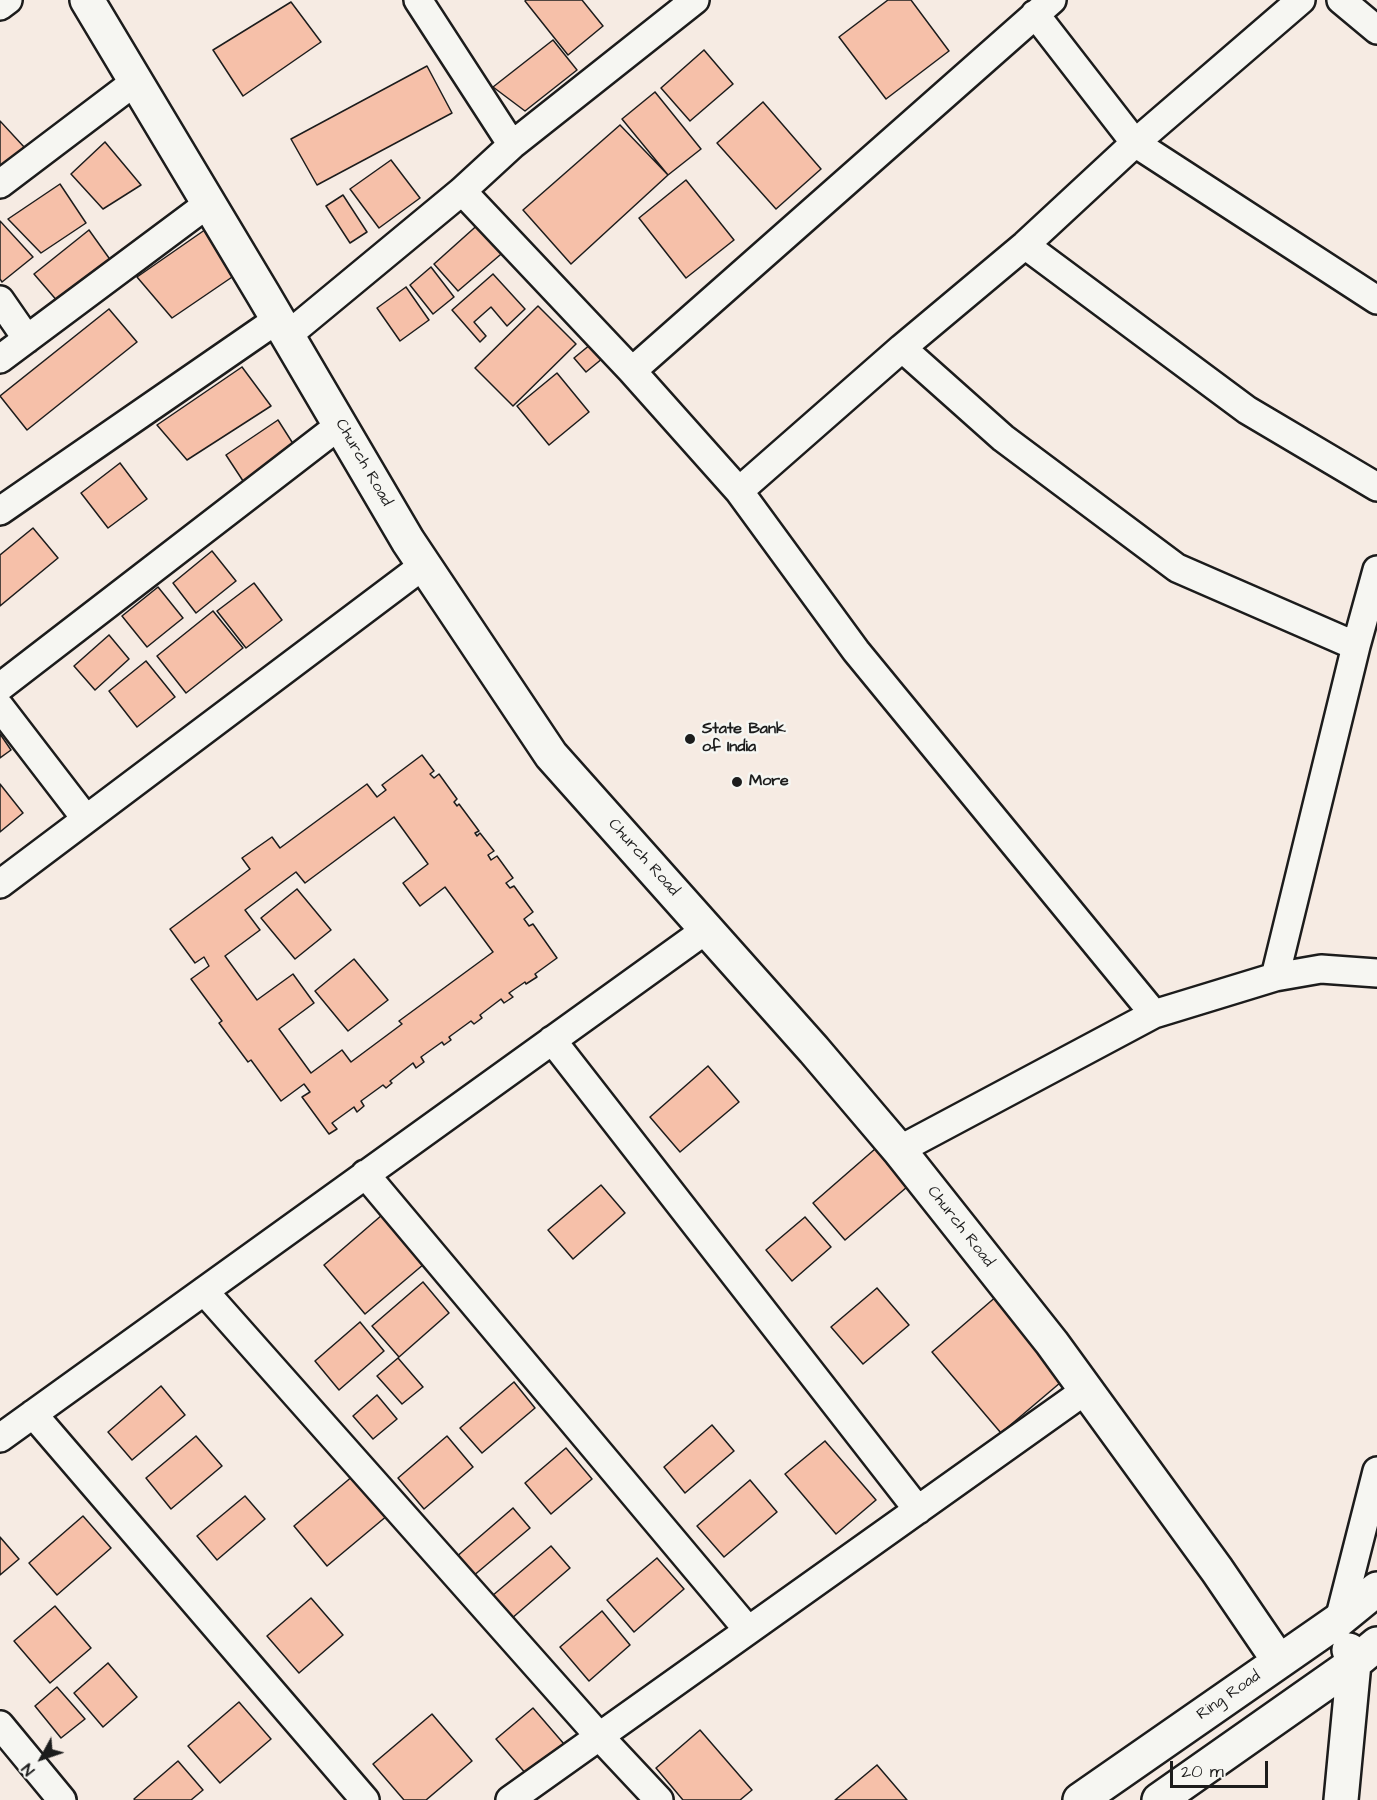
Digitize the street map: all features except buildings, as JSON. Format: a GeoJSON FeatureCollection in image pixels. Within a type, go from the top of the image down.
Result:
{"type":"FeatureCollection","features":[{"type":"Feature","properties":{"kind":"main road","name":"Church Road"},"geometry":{"type":"LineString","coordinates":[[87,0],[408,541],[551,755],[814,1050],[899,1150],[1052,1343],[1217,1570],[1279,1661]]}},
{"type":"Feature","properties":{"kind":"main road","name":"Ring Road"},"geometry":{"type":"LineString","coordinates":[[1080,1800],[1339,1620],[1377,1589]]}},
{"type":"Feature","properties":{"kind":"main road"},"geometry":{"type":"LineString","coordinates":[[1339,1620],[1365,1654],[1341,1800]]}},
{"type":"Feature","properties":{"kind":"main road"},"geometry":{"type":"LineString","coordinates":[[1159,1800],[1365,1654]]}},
{"type":"Feature","properties":{"kind":"street"},"geometry":{"type":"LineString","coordinates":[[0,6],[8,0]]}},
{"type":"Feature","properties":{"kind":"street"},"geometry":{"type":"LineString","coordinates":[[418,0],[512,145]]}},
{"type":"Feature","properties":{"kind":"street"},"geometry":{"type":"LineString","coordinates":[[0,511],[283,327],[462,190],[512,145],[695,0]]}},
{"type":"Feature","properties":{"kind":"street"},"geometry":{"type":"LineString","coordinates":[[739,491],[902,348],[1025,245],[1135,143],[1301,0]]}},
{"type":"Feature","properties":{"kind":"street"},"geometry":{"type":"LineString","coordinates":[[1341,0],[1377,30]]}},
{"type":"Feature","properties":{"kind":"street"},"geometry":{"type":"LineString","coordinates":[[632,371],[1043,7],[1135,143],[1377,300]]}},
{"type":"Feature","properties":{"kind":"street"},"geometry":{"type":"LineString","coordinates":[[0,184],[136,81]]}},
{"type":"Feature","properties":{"kind":"street"},"geometry":{"type":"LineString","coordinates":[[462,190],[632,371],[739,491],[856,651],[1154,1014]]}},
{"type":"Feature","properties":{"kind":"street"},"geometry":{"type":"LineString","coordinates":[[0,359],[209,203]]}},
{"type":"Feature","properties":{"kind":"street"},"geometry":{"type":"LineString","coordinates":[[1025,245],[1247,410],[1377,487]]}},
{"type":"Feature","properties":{"kind":"street"},"geometry":{"type":"LineString","coordinates":[[0,300],[27,339]]}},
{"type":"Feature","properties":{"kind":"street"},"geometry":{"type":"LineString","coordinates":[[902,348],[1003,438],[1178,568],[1356,646]]}},
{"type":"Feature","properties":{"kind":"street"},"geometry":{"type":"LineString","coordinates":[[0,687],[340,425]]}},
{"type":"Feature","properties":{"kind":"street"},"geometry":{"type":"LineString","coordinates":[[0,884],[424,565]]}},
{"type":"Feature","properties":{"kind":"street"},"geometry":{"type":"LineString","coordinates":[[1275,977],[1356,646],[1377,570]]}},
{"type":"Feature","properties":{"kind":"street"},"geometry":{"type":"LineString","coordinates":[[0,707],[86,819]]}},
{"type":"Feature","properties":{"kind":"street"},"geometry":{"type":"LineString","coordinates":[[0,1437],[707,929]]}},
{"type":"Feature","properties":{"kind":"street"},"geometry":{"type":"LineString","coordinates":[[899,1150],[1154,1014],[1275,977],[1321,969],[1377,973]]}},
{"type":"Feature","properties":{"kind":"street"},"geometry":{"type":"LineString","coordinates":[[552,1041],[918,1509]]}},
{"type":"Feature","properties":{"kind":"street"},"geometry":{"type":"LineString","coordinates":[[365,1174],[748,1630]]}},
{"type":"Feature","properties":{"kind":"street"},"geometry":{"type":"LineString","coordinates":[[204,1291],[658,1800]]}},
{"type":"Feature","properties":{"kind":"street"},"geometry":{"type":"LineString","coordinates":[[510,1800],[1086,1390]]}},
{"type":"Feature","properties":{"kind":"street"},"geometry":{"type":"LineString","coordinates":[[33,1414],[365,1800]]}},
{"type":"Feature","properties":{"kind":"street"},"geometry":{"type":"LineString","coordinates":[[1339,1620],[1377,1471]]}},
{"type":"Feature","properties":{"kind":"street"},"geometry":{"type":"LineString","coordinates":[[0,1725],[62,1800]]}},
{"type":"Feature","properties":{"kind":"place","name":"State Bank of India"},"geometry":{"type":"Point","coordinates":[690,739]}},
{"type":"Feature","properties":{"kind":"place","name":"More"},"geometry":{"type":"Point","coordinates":[737,782]}}]}
